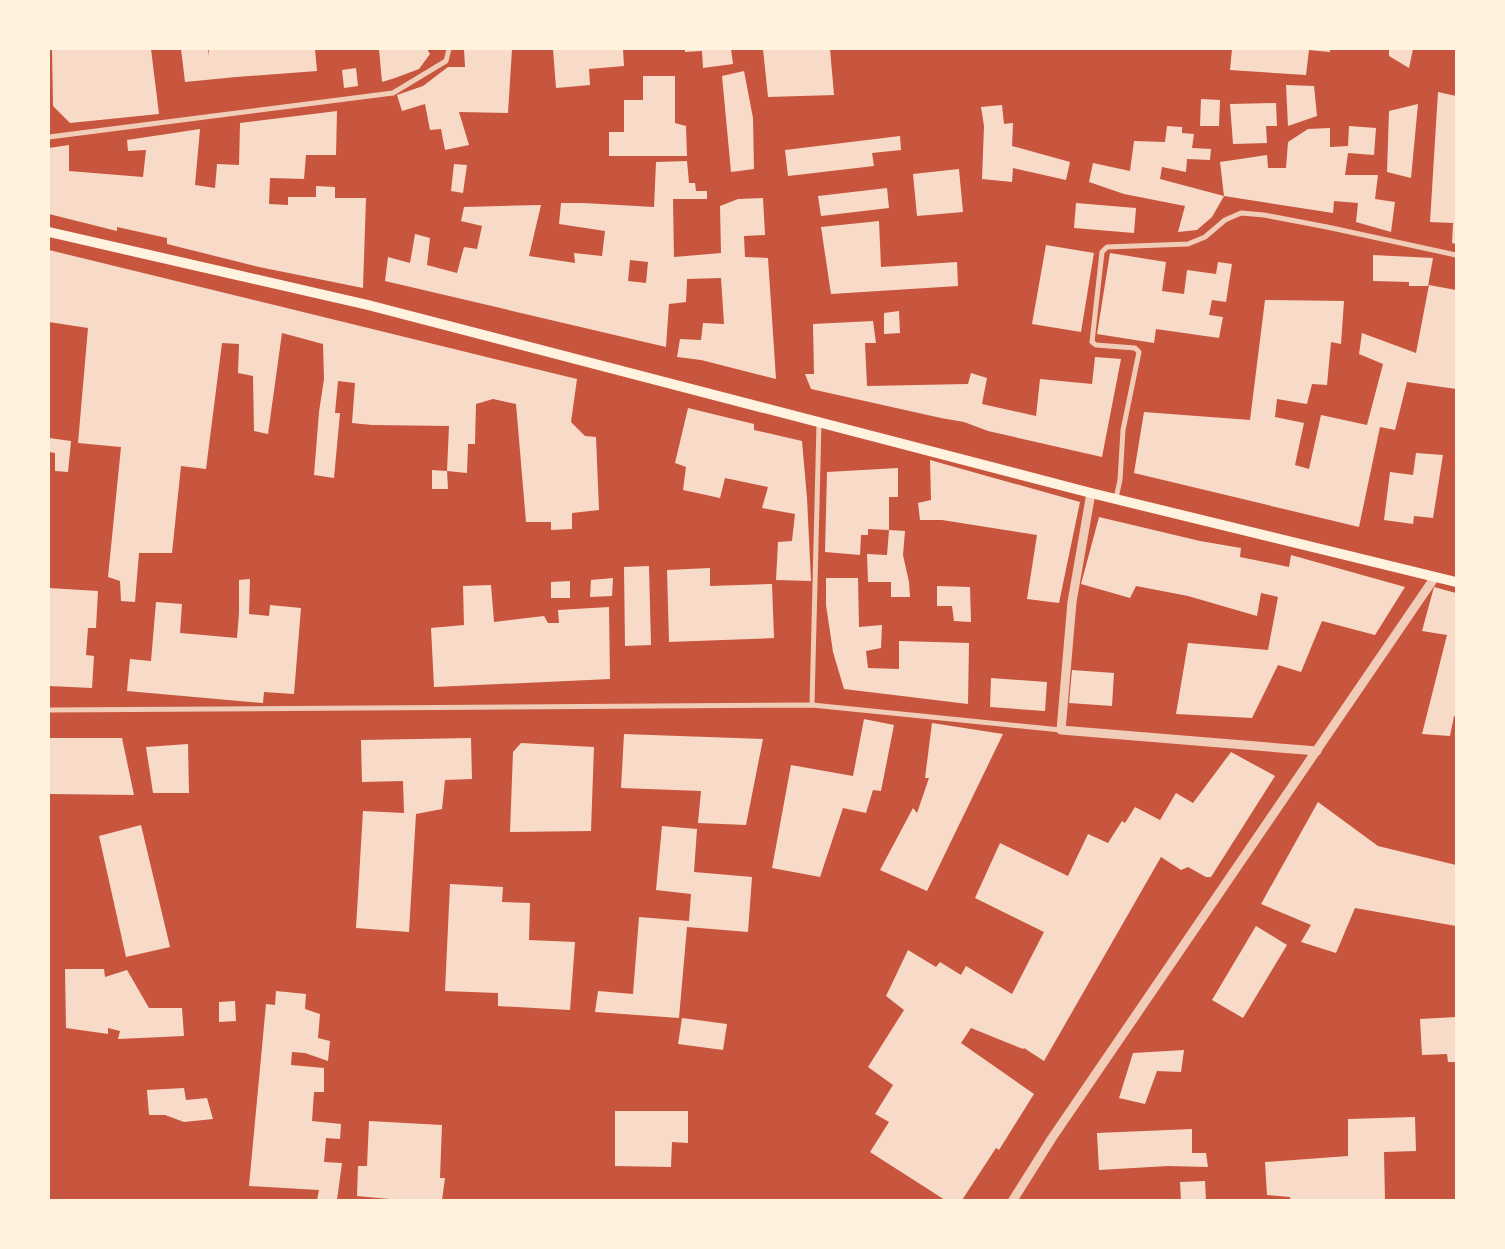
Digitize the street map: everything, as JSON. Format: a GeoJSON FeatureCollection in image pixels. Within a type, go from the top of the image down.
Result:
{"type":"FeatureCollection","features":[{"type":"Feature","properties":{"kind":"main road"},"geometry":{"type":"LineString","coordinates":[[49,232],[368,305],[1091,493],[1456,582]]}},
{"type":"Feature","properties":{"kind":"street"},"geometry":{"type":"LineString","coordinates":[[49,137],[393,93],[446,61],[450,49]]}},
{"type":"Feature","properties":{"kind":"street"},"geometry":{"type":"LineString","coordinates":[[1116,498],[1120,480],[1123,430],[1139,352],[1135,348],[1096,345],[1092,342],[1102,252],[1107,247],[1188,244],[1205,236],[1226,220],[1241,214],[1264,215],[1318,225],[1456,255]]}},
{"type":"Feature","properties":{"kind":"street"},"geometry":{"type":"LineString","coordinates":[[812,705],[819,423]]}},
{"type":"Feature","properties":{"kind":"street"},"geometry":{"type":"LineString","coordinates":[[1061,730],[1072,602],[1091,493]]}},
{"type":"Feature","properties":{"kind":"street"},"geometry":{"type":"LineString","coordinates":[[1013,1200],[1052,1138],[1435,577]]}},
{"type":"Feature","properties":{"kind":"street"},"geometry":{"type":"LineString","coordinates":[[49,710],[812,705],[1061,730],[1317,751]]}},
{"type":"Feature","properties":{"kind":"building"},"geometry":{"type":"Polygon","coordinates":[[[52,49],[151,49],[159,114],[70,123],[53,106],[52,49]]]}},
{"type":"Feature","properties":{"kind":"building"},"geometry":{"type":"Polygon","coordinates":[[[181,49],[208,49],[209,56],[209,49],[315,49],[317,71],[185,82],[181,49]]]}},
{"type":"Feature","properties":{"kind":"building"},"geometry":{"type":"Polygon","coordinates":[[[379,49],[427,49],[430,54],[419,69],[382,82],[379,49]]]}},
{"type":"Feature","properties":{"kind":"building"},"geometry":{"type":"Polygon","coordinates":[[[464,49],[512,49],[508,113],[459,112],[469,145],[445,150],[441,129],[430,130],[425,104],[402,111],[397,95],[423,86],[448,67],[465,67],[464,49]]]}},
{"type":"Feature","properties":{"kind":"building"},"geometry":{"type":"Polygon","coordinates":[[[553,49],[623,49],[624,66],[589,69],[590,85],[556,88],[553,49]]]}},
{"type":"Feature","properties":{"kind":"building"},"geometry":{"type":"Polygon","coordinates":[[[685,49],[731,49],[733,64],[703,68],[702,51],[685,52],[685,49]]]}},
{"type":"Feature","properties":{"kind":"building"},"geometry":{"type":"Polygon","coordinates":[[[763,49],[830,49],[834,95],[768,97],[763,49]]]}},
{"type":"Feature","properties":{"kind":"building"},"geometry":{"type":"Polygon","coordinates":[[[1232,49],[1330,49],[1330,52],[1309,50],[1306,75],[1230,70],[1232,49]]]}},
{"type":"Feature","properties":{"kind":"building"},"geometry":{"type":"Polygon","coordinates":[[[1389,49],[1413,49],[1409,68],[1389,56],[1389,49]]]}},
{"type":"Feature","properties":{"kind":"building"},"geometry":{"type":"Polygon","coordinates":[[[356,68],[358,86],[344,88],[342,70],[356,68]]]}},
{"type":"Feature","properties":{"kind":"building"},"geometry":{"type":"Polygon","coordinates":[[[744,71],[753,118],[754,169],[731,172],[722,76],[744,71]]]}},
{"type":"Feature","properties":{"kind":"building"},"geometry":{"type":"Polygon","coordinates":[[[643,76],[675,76],[675,123],[686,126],[687,156],[609,156],[609,132],[624,132],[624,100],[643,100],[643,76]]]}},
{"type":"Feature","properties":{"kind":"building"},"geometry":{"type":"Polygon","coordinates":[[[1286,85],[1314,86],[1317,116],[1288,126],[1286,85]]]}},
{"type":"Feature","properties":{"kind":"building"},"geometry":{"type":"Polygon","coordinates":[[[1438,92],[1456,96],[1456,244],[1452,243],[1453,223],[1430,222],[1438,92]]]}},
{"type":"Feature","properties":{"kind":"building"},"geometry":{"type":"Polygon","coordinates":[[[1201,99],[1220,100],[1219,126],[1200,126],[1201,99]]]}},
{"type":"Feature","properties":{"kind":"building"},"geometry":{"type":"Polygon","coordinates":[[[1276,103],[1277,126],[1266,126],[1267,143],[1233,144],[1230,104],[1276,103]]]}},
{"type":"Feature","properties":{"kind":"building"},"geometry":{"type":"Polygon","coordinates":[[[1418,104],[1411,178],[1387,172],[1389,111],[1418,104]]]}},
{"type":"Feature","properties":{"kind":"building"},"geometry":{"type":"Polygon","coordinates":[[[1002,105],[1004,124],[1013,123],[1012,146],[1070,162],[1066,180],[1013,168],[1012,182],[982,179],[984,126],[981,107],[1002,105]]]}},
{"type":"Feature","properties":{"kind":"building"},"geometry":{"type":"Polygon","coordinates":[[[337,111],[336,155],[306,155],[304,179],[270,178],[269,204],[288,205],[288,197],[316,197],[316,186],[335,187],[335,198],[366,198],[363,288],[259,267],[167,244],[167,238],[117,227],[117,231],[49,214],[49,148],[69,145],[69,171],[143,177],[146,150],[128,151],[127,140],[200,129],[195,185],[215,188],[217,164],[239,165],[240,123],[337,111]]]}},
{"type":"Feature","properties":{"kind":"building"},"geometry":{"type":"Polygon","coordinates":[[[1167,126],[1182,127],[1182,133],[1194,134],[1192,148],[1211,149],[1210,160],[1187,159],[1186,172],[1162,167],[1160,179],[1224,196],[1212,217],[1197,230],[1178,232],[1185,206],[1124,194],[1089,182],[1093,163],[1130,171],[1134,141],[1165,142],[1167,126]]]}},
{"type":"Feature","properties":{"kind":"building"},"geometry":{"type":"Polygon","coordinates":[[[1349,126],[1376,128],[1374,155],[1348,153],[1345,175],[1378,175],[1375,199],[1395,202],[1391,232],[1356,222],[1358,203],[1334,201],[1333,213],[1224,196],[1220,162],[1267,155],[1268,168],[1286,168],[1288,142],[1308,129],[1330,128],[1330,147],[1348,146],[1349,126]]]}},
{"type":"Feature","properties":{"kind":"building"},"geometry":{"type":"Polygon","coordinates":[[[900,136],[901,150],[872,153],[874,166],[788,176],[785,150],[900,136]]]}},
{"type":"Feature","properties":{"kind":"building"},"geometry":{"type":"Polygon","coordinates":[[[687,161],[689,183],[695,183],[696,191],[707,191],[707,199],[673,199],[674,257],[721,253],[720,206],[738,199],[763,198],[765,235],[744,236],[745,257],[768,258],[776,379],[701,360],[677,357],[680,339],[701,340],[703,323],[724,324],[721,278],[687,279],[686,302],[669,304],[666,347],[385,281],[388,257],[410,263],[415,234],[430,238],[427,265],[457,273],[464,247],[477,249],[482,226],[461,221],[464,207],[541,205],[529,256],[575,263],[574,253],[602,256],[605,231],[559,224],[561,203],[654,207],[656,162],[687,161]],[[630,260],[628,281],[646,283],[648,262],[630,260]]]}},
{"type":"Feature","properties":{"kind":"building"},"geometry":{"type":"Polygon","coordinates":[[[454,164],[467,165],[463,193],[451,191],[454,164]]]}},
{"type":"Feature","properties":{"kind":"building"},"geometry":{"type":"Polygon","coordinates":[[[959,169],[963,212],[917,216],[913,174],[959,169]]]}},
{"type":"Feature","properties":{"kind":"building"},"geometry":{"type":"Polygon","coordinates":[[[887,188],[889,208],[821,216],[818,196],[887,188]]]}},
{"type":"Feature","properties":{"kind":"building"},"geometry":{"type":"Polygon","coordinates":[[[1076,203],[1136,208],[1134,233],[1074,228],[1076,203]]]}},
{"type":"Feature","properties":{"kind":"building"},"geometry":{"type":"Polygon","coordinates":[[[879,221],[881,267],[957,262],[958,286],[831,294],[821,227],[879,221]]]}},
{"type":"Feature","properties":{"kind":"building"},"geometry":{"type":"Polygon","coordinates":[[[1046,245],[1094,253],[1081,332],[1032,324],[1046,245]]]}},
{"type":"Feature","properties":{"kind":"building"},"geometry":{"type":"Polygon","coordinates":[[[49,250],[577,379],[571,422],[585,436],[596,437],[599,510],[572,513],[572,529],[551,530],[551,522],[526,522],[516,404],[493,399],[476,404],[475,444],[468,444],[467,473],[447,471],[449,426],[352,423],[355,383],[338,381],[335,413],[340,413],[334,478],[314,475],[319,412],[324,379],[323,344],[282,333],[268,434],[254,431],[253,376],[238,373],[239,344],[222,343],[206,469],[181,466],[172,553],[139,553],[135,602],[121,601],[120,581],[108,577],[121,447],[78,443],[88,328],[49,322],[49,250]]]}},
{"type":"Feature","properties":{"kind":"building"},"geometry":{"type":"Polygon","coordinates":[[[1110,253],[1166,262],[1162,291],[1184,294],[1187,270],[1216,274],[1218,262],[1232,264],[1226,302],[1212,300],[1209,315],[1223,317],[1219,338],[1156,329],[1154,343],[1097,334],[1110,253]]]}},
{"type":"Feature","properties":{"kind":"building"},"geometry":{"type":"Polygon","coordinates":[[[1373,255],[1433,258],[1428,286],[1409,286],[1409,282],[1373,281],[1373,255]]]}},
{"type":"Feature","properties":{"kind":"building"},"geometry":{"type":"Polygon","coordinates":[[[1429,285],[1456,290],[1456,389],[1407,382],[1395,430],[1380,427],[1359,527],[1134,473],[1144,412],[1250,420],[1265,300],[1344,301],[1341,344],[1331,342],[1327,385],[1312,384],[1307,404],[1277,399],[1275,417],[1304,423],[1295,465],[1309,469],[1321,415],[1367,425],[1383,364],[1359,354],[1362,333],[1416,353],[1429,285]]]}},
{"type":"Feature","properties":{"kind":"building"},"geometry":{"type":"Polygon","coordinates":[[[899,311],[900,333],[884,334],[884,313],[899,311]]]}},
{"type":"Feature","properties":{"kind":"building"},"geometry":{"type":"Polygon","coordinates":[[[873,321],[876,343],[865,343],[867,386],[968,384],[971,373],[987,378],[982,404],[1036,416],[1040,379],[1092,384],[1095,357],[1121,359],[1102,457],[988,431],[964,422],[811,389],[805,374],[814,374],[813,324],[873,321]]]}},
{"type":"Feature","properties":{"kind":"building"},"geometry":{"type":"Polygon","coordinates":[[[688,408],[754,424],[754,430],[802,441],[811,581],[776,580],[778,542],[792,541],[795,514],[762,508],[768,487],[725,478],[720,498],[683,490],[686,467],[675,463],[688,408]]]}},
{"type":"Feature","properties":{"kind":"building"},"geometry":{"type":"Polygon","coordinates":[[[49,438],[71,441],[68,472],[55,471],[55,453],[49,452],[49,438]]]}},
{"type":"Feature","properties":{"kind":"building"},"geometry":{"type":"Polygon","coordinates":[[[1416,453],[1443,455],[1433,518],[1414,516],[1413,524],[1384,520],[1390,472],[1413,475],[1416,453]]]}},
{"type":"Feature","properties":{"kind":"building"},"geometry":{"type":"Polygon","coordinates":[[[930,460],[1080,502],[1059,603],[1027,599],[1037,535],[942,520],[920,520],[918,503],[931,500],[930,460]]]}},
{"type":"Feature","properties":{"kind":"building"},"geometry":{"type":"Polygon","coordinates":[[[898,468],[898,497],[889,497],[889,530],[868,529],[868,535],[861,535],[860,555],[825,552],[827,472],[898,468]]]}},
{"type":"Feature","properties":{"kind":"building"},"geometry":{"type":"Polygon","coordinates":[[[432,470],[447,471],[448,489],[432,489],[432,470]]]}},
{"type":"Feature","properties":{"kind":"building"},"geometry":{"type":"Polygon","coordinates":[[[1099,517],[1200,541],[1241,548],[1240,557],[1289,567],[1291,555],[1405,587],[1375,635],[1322,621],[1301,672],[1278,665],[1252,718],[1176,714],[1188,643],[1268,650],[1278,597],[1261,593],[1257,616],[1188,596],[1136,586],[1130,598],[1081,584],[1099,517]]]}},
{"type":"Feature","properties":{"kind":"building"},"geometry":{"type":"Polygon","coordinates":[[[889,530],[905,531],[903,555],[910,597],[891,597],[891,582],[868,582],[867,554],[887,555],[889,530]]]}},
{"type":"Feature","properties":{"kind":"building"},"geometry":{"type":"Polygon","coordinates":[[[649,566],[651,645],[625,646],[624,567],[649,566]]]}},
{"type":"Feature","properties":{"kind":"building"},"geometry":{"type":"Polygon","coordinates":[[[710,568],[710,586],[772,584],[774,638],[669,642],[667,570],[710,568]]]}},
{"type":"Feature","properties":{"kind":"building"},"geometry":{"type":"Polygon","coordinates":[[[613,578],[612,596],[590,597],[591,580],[613,578]]]}},
{"type":"Feature","properties":{"kind":"building"},"geometry":{"type":"Polygon","coordinates":[[[826,578],[858,578],[859,627],[882,625],[881,648],[866,651],[868,668],[899,669],[899,641],[969,643],[968,704],[844,689],[833,652],[826,605],[826,578]]]}},
{"type":"Feature","properties":{"kind":"building"},"geometry":{"type":"Polygon","coordinates":[[[250,579],[249,614],[269,616],[270,605],[301,608],[294,694],[264,692],[263,703],[127,691],[130,659],[151,661],[156,602],[182,604],[180,633],[237,638],[239,580],[250,579]]]}},
{"type":"Feature","properties":{"kind":"building"},"geometry":{"type":"Polygon","coordinates":[[[570,581],[570,598],[551,598],[551,582],[570,581]]]}},
{"type":"Feature","properties":{"kind":"building"},"geometry":{"type":"Polygon","coordinates":[[[491,585],[494,622],[544,616],[548,623],[559,623],[558,610],[609,607],[610,679],[434,687],[431,628],[464,625],[463,586],[491,585]]]}},
{"type":"Feature","properties":{"kind":"building"},"geometry":{"type":"Polygon","coordinates":[[[937,586],[970,587],[971,622],[954,621],[952,606],[937,606],[937,586]]]}},
{"type":"Feature","properties":{"kind":"building"},"geometry":{"type":"Polygon","coordinates":[[[1434,587],[1456,593],[1456,717],[1454,716],[1450,736],[1422,734],[1447,635],[1422,631],[1434,587]]]}},
{"type":"Feature","properties":{"kind":"building"},"geometry":{"type":"Polygon","coordinates":[[[49,588],[98,591],[96,628],[88,628],[86,655],[94,656],[92,688],[49,686],[49,588]]]}},
{"type":"Feature","properties":{"kind":"building"},"geometry":{"type":"Polygon","coordinates":[[[1072,670],[1114,673],[1112,706],[1069,703],[1072,670]]]}},
{"type":"Feature","properties":{"kind":"building"},"geometry":{"type":"Polygon","coordinates":[[[991,678],[1047,682],[1045,711],[990,707],[991,678]]]}},
{"type":"Feature","properties":{"kind":"building"},"geometry":{"type":"Polygon","coordinates":[[[864,719],[894,725],[881,791],[873,790],[866,813],[843,808],[820,877],[772,868],[791,765],[853,776],[864,719]]]}},
{"type":"Feature","properties":{"kind":"building"},"geometry":{"type":"Polygon","coordinates":[[[932,723],[1003,734],[927,891],[880,870],[913,808],[917,813],[929,778],[925,778],[932,723]]]}},
{"type":"Feature","properties":{"kind":"building"},"geometry":{"type":"Polygon","coordinates":[[[624,734],[763,739],[746,825],[698,823],[701,791],[621,788],[624,734]]]}},
{"type":"Feature","properties":{"kind":"building"},"geometry":{"type":"Polygon","coordinates":[[[49,738],[122,738],[134,795],[49,794],[49,738]]]}},
{"type":"Feature","properties":{"kind":"building"},"geometry":{"type":"Polygon","coordinates":[[[471,738],[472,779],[445,780],[442,809],[416,814],[409,932],[356,928],[363,811],[404,813],[403,781],[362,782],[361,740],[471,738]]]}},
{"type":"Feature","properties":{"kind":"building"},"geometry":{"type":"Polygon","coordinates":[[[521,743],[594,747],[591,831],[510,832],[513,752],[521,743]]]}},
{"type":"Feature","properties":{"kind":"building"},"geometry":{"type":"Polygon","coordinates":[[[188,744],[189,793],[153,793],[146,747],[188,744]]]}},
{"type":"Feature","properties":{"kind":"building"},"geometry":{"type":"Polygon","coordinates":[[[1231,752],[1275,776],[1211,877],[1206,877],[1188,867],[1181,870],[1161,857],[1044,1061],[1024,1048],[971,1028],[961,1043],[1034,1094],[999,1150],[996,1148],[962,1200],[945,1200],[870,1152],[889,1122],[875,1114],[893,1085],[868,1067],[904,1010],[886,996],[908,950],[936,967],[940,962],[961,975],[966,966],[1012,994],[1044,932],[975,898],[1000,843],[1068,876],[1088,834],[1108,843],[1122,821],[1125,823],[1135,807],[1160,820],[1176,793],[1193,803],[1231,752]]]}},
{"type":"Feature","properties":{"kind":"building"},"geometry":{"type":"Polygon","coordinates":[[[1318,802],[1378,846],[1456,865],[1456,926],[1355,908],[1336,953],[1301,942],[1311,925],[1261,904],[1318,802]]]}},
{"type":"Feature","properties":{"kind":"building"},"geometry":{"type":"Polygon","coordinates":[[[141,825],[170,947],[126,957],[99,836],[141,825]]]}},
{"type":"Feature","properties":{"kind":"building"},"geometry":{"type":"Polygon","coordinates":[[[662,826],[697,829],[694,872],[752,877],[748,932],[687,927],[679,1018],[595,1012],[598,991],[633,994],[639,917],[689,921],[691,894],[656,890],[662,826]]]}},
{"type":"Feature","properties":{"kind":"building"},"geometry":{"type":"Polygon","coordinates":[[[450,884],[503,887],[502,902],[530,903],[529,940],[575,942],[570,1010],[498,1006],[498,993],[445,991],[450,884]]]}},
{"type":"Feature","properties":{"kind":"building"},"geometry":{"type":"Polygon","coordinates":[[[1256,926],[1287,945],[1243,1018],[1212,1000],[1256,926]]]}},
{"type":"Feature","properties":{"kind":"building"},"geometry":{"type":"Polygon","coordinates":[[[65,969],[104,969],[105,977],[127,970],[149,1008],[182,1008],[184,1036],[118,1039],[120,1031],[108,1028],[108,1034],[66,1028],[65,969]]]}},
{"type":"Feature","properties":{"kind":"building"},"geometry":{"type":"Polygon","coordinates":[[[276,991],[306,994],[305,1009],[320,1014],[318,1038],[330,1041],[328,1061],[305,1053],[292,1052],[291,1065],[324,1068],[324,1092],[314,1092],[312,1121],[341,1124],[340,1139],[326,1138],[324,1162],[342,1163],[337,1200],[317,1200],[319,1190],[249,1186],[266,1004],[275,1005],[276,991]]]}},
{"type":"Feature","properties":{"kind":"building"},"geometry":{"type":"Polygon","coordinates":[[[235,1001],[236,1021],[219,1022],[219,1002],[235,1001]]]}},
{"type":"Feature","properties":{"kind":"building"},"geometry":{"type":"Polygon","coordinates":[[[1456,1017],[1456,1062],[1448,1062],[1447,1054],[1422,1055],[1420,1019],[1456,1017]]]}},
{"type":"Feature","properties":{"kind":"building"},"geometry":{"type":"Polygon","coordinates":[[[682,1018],[727,1024],[723,1050],[678,1044],[682,1018]]]}},
{"type":"Feature","properties":{"kind":"building"},"geometry":{"type":"Polygon","coordinates":[[[1184,1050],[1181,1072],[1157,1071],[1145,1104],[1119,1098],[1133,1053],[1184,1050]]]}},
{"type":"Feature","properties":{"kind":"building"},"geometry":{"type":"Polygon","coordinates":[[[184,1088],[186,1100],[207,1098],[213,1119],[184,1122],[165,1115],[149,1115],[147,1090],[184,1088]]]}},
{"type":"Feature","properties":{"kind":"building"},"geometry":{"type":"Polygon","coordinates":[[[615,1111],[688,1111],[688,1143],[672,1142],[671,1167],[615,1166],[615,1111]]]}},
{"type":"Feature","properties":{"kind":"building"},"geometry":{"type":"Polygon","coordinates":[[[1415,1117],[1416,1151],[1384,1152],[1385,1200],[1291,1200],[1290,1197],[1267,1195],[1265,1162],[1348,1156],[1348,1119],[1415,1117]]]}},
{"type":"Feature","properties":{"kind":"building"},"geometry":{"type":"Polygon","coordinates":[[[369,1121],[442,1125],[440,1178],[445,1178],[442,1200],[400,1200],[357,1196],[358,1166],[367,1166],[369,1121]]]}},
{"type":"Feature","properties":{"kind":"building"},"geometry":{"type":"Polygon","coordinates":[[[1192,1129],[1192,1153],[1206,1153],[1208,1167],[1168,1166],[1099,1170],[1097,1133],[1192,1129]]]}},
{"type":"Feature","properties":{"kind":"building"},"geometry":{"type":"Polygon","coordinates":[[[1205,1181],[1206,1200],[1181,1200],[1180,1182],[1205,1181]]]}}]}
